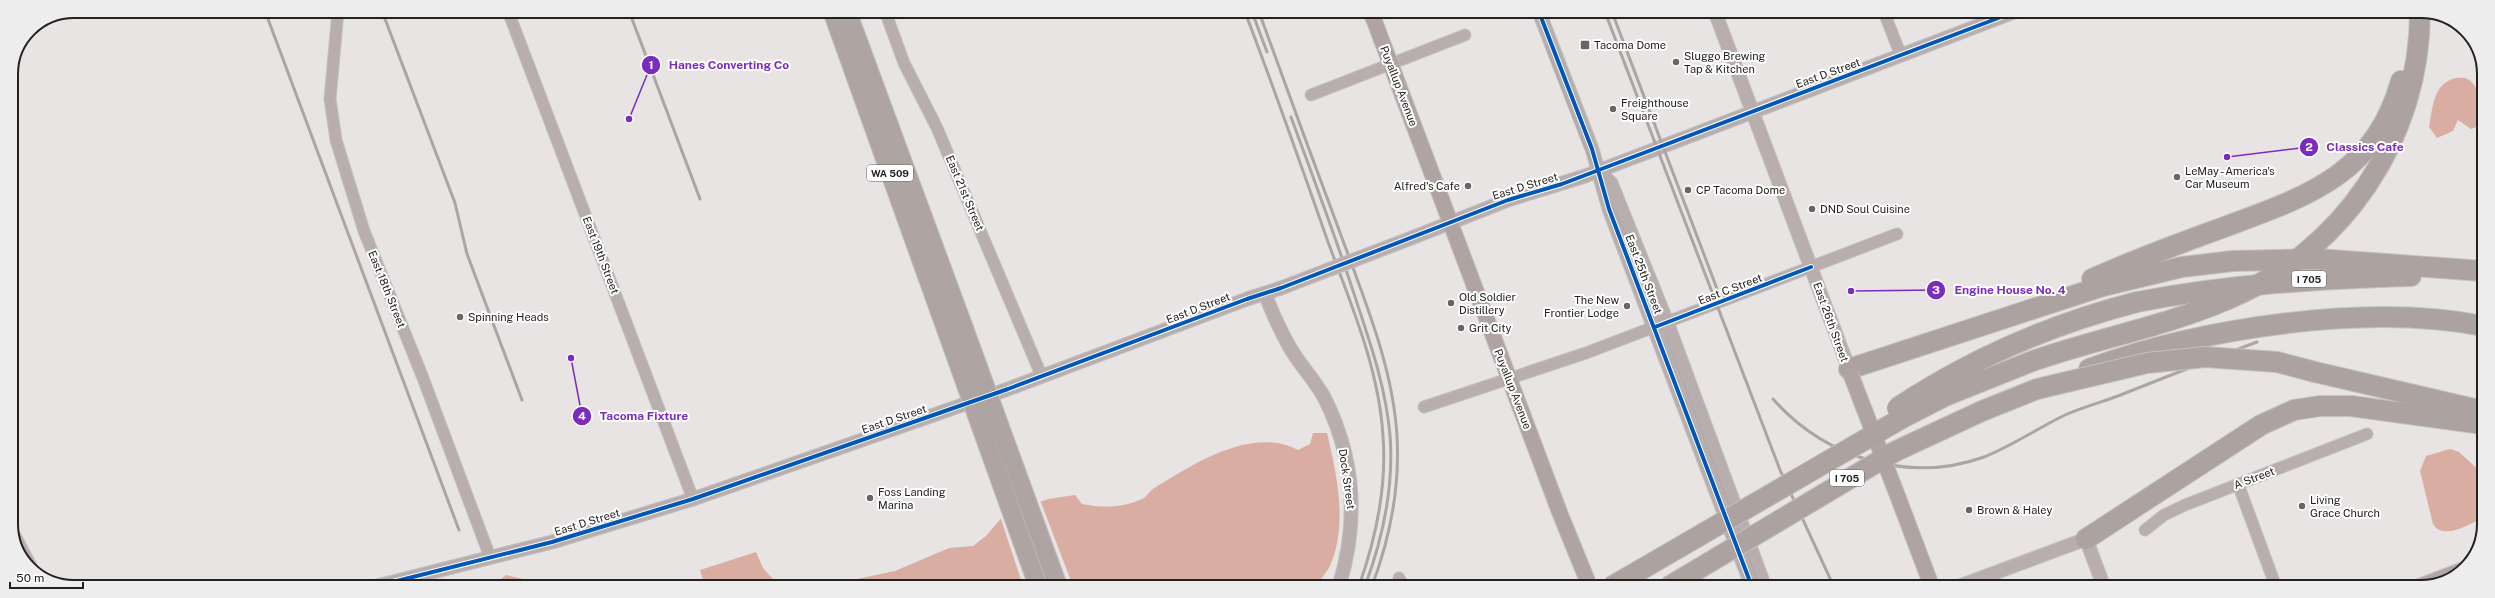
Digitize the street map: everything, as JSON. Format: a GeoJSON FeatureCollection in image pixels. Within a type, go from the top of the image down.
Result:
{"type":"FeatureCollection","features":[{"type":"Feature","properties":{"kind":"highway","name":"WA 509"},"geometry":{"type":"LineString","coordinates":[[835,18],[956,331],[1056,580]]}},
{"type":"Feature","properties":{"kind":"highway","name":"WA 509"},"geometry":{"type":"LineString","coordinates":[[850,18],[956,331],[1036,580]]}},
{"type":"Feature","properties":{"kind":"highway"},"geometry":{"type":"LineString","coordinates":[[2002,319],[2126,263],[2291,202],[2326,184],[2344,172],[2374,140],[2387,117],[2406,67],[2413,18]]}},
{"type":"Feature","properties":{"kind":"highway"},"geometry":{"type":"LineString","coordinates":[[1770,494],[1904,417],[1945,396],[2067,349],[2170,319],[2227,300],[2286,268],[2337,224],[2359,199],[2373,178],[2402,120],[2416,61],[2420,18]]}},
{"type":"Feature","properties":{"kind":"highway"},"geometry":{"type":"LineString","coordinates":[[1850,372],[2102,286],[2182,267],[2233,261],[2349,260],[2477,271]]}},
{"type":"Feature","properties":{"kind":"highway","name":"I 705"},"geometry":{"type":"LineString","coordinates":[[1623,580],[1770,494],[1899,407],[1970,363],[2028,337],[2104,310],[2173,295],[2280,281],[2477,272]]}},
{"type":"Feature","properties":{"kind":"highway"},"geometry":{"type":"LineString","coordinates":[[2037,389],[2145,350],[2218,334],[2339,319],[2379,318],[2448,321],[2477,325]]}},
{"type":"Feature","properties":{"kind":"highway"},"geometry":{"type":"LineString","coordinates":[[2037,389],[2147,363],[2205,357],[2271,361],[2477,410]]}},
{"type":"Feature","properties":{"kind":"highway","name":"I 705"},"geometry":{"type":"LineString","coordinates":[[1680,580],[1896,451],[1982,411],[2037,389]]}},
{"type":"Feature","properties":{"kind":"highway"},"geometry":{"type":"LineString","coordinates":[[2086,539],[2261,425],[2294,410],[2320,406],[2352,406],[2477,423]]}},
{"type":"Feature","properties":{"kind":"main road","name":"Puyallup Avenue"},"geometry":{"type":"LineString","coordinates":[[1373,18],[1585,580]]}},
{"type":"Feature","properties":{"kind":"main road","name":"East 26th Street"},"geometry":{"type":"LineString","coordinates":[[1850,372],[1929,580]]}},
{"type":"Feature","properties":{"kind":"street","name":"East 18th Street"},"geometry":{"type":"LineString","coordinates":[[337,18],[330,99],[336,140],[364,231],[423,378],[490,557]]}},
{"type":"Feature","properties":{"kind":"street","name":"East 19th Street"},"geometry":{"type":"LineString","coordinates":[[511,18],[693,499]]}},
{"type":"Feature","properties":{"kind":"street","name":"East 21st Street"},"geometry":{"type":"LineString","coordinates":[[888,18],[904,63],[937,128],[1048,375]]}},
{"type":"Feature","properties":{"kind":"street","name":"East 25th Street"},"geometry":{"type":"LineString","coordinates":[[1541,18],[1592,149],[1598,171],[1611,183],[1750,580]]}},
{"type":"Feature","properties":{"kind":"street","name":"East 26th Street"},"geometry":{"type":"LineString","coordinates":[[1717,18],[1812,267],[1850,372]]}},
{"type":"Feature","properties":{"kind":"street"},"geometry":{"type":"LineString","coordinates":[[1886,18],[1900,56]]}},
{"type":"Feature","properties":{"kind":"street","name":"East D Street"},"geometry":{"type":"LineString","coordinates":[[400,580],[552,542],[693,499],[1048,375],[1265,294],[1508,200],[1562,184],[1598,171],[1753,110],[1998,18]]}},
{"type":"Feature","properties":{"kind":"street"},"geometry":{"type":"LineString","coordinates":[[1311,95],[1465,35]]}},
{"type":"Feature","properties":{"kind":"street","name":"East C Street"},"geometry":{"type":"LineString","coordinates":[[1424,407],[1510,379],[1660,325],[1897,234]]}},
{"type":"Feature","properties":{"kind":"street","name":"Dock Street"},"geometry":{"type":"LineString","coordinates":[[1265,294],[1290,347],[1323,396],[1346,458],[1352,496],[1351,540],[1341,580]]}},
{"type":"Feature","properties":{"kind":"street","name":"East 25th Street"},"geometry":{"type":"LineString","coordinates":[[1660,325],[1762,580]]}},
{"type":"Feature","properties":{"kind":"street","name":"A Street"},"geometry":{"type":"LineString","coordinates":[[2145,530],[2171,512],[2238,484],[2368,434]]}},
{"type":"Feature","properties":{"kind":"street"},"geometry":{"type":"LineString","coordinates":[[2238,484],[2273,580]]}},
{"type":"Feature","properties":{"kind":"street"},"geometry":{"type":"LineString","coordinates":[[1976,580],[2086,539],[2101,580]]}},
{"type":"Feature","properties":{"kind":"shaded area"},"geometry":{"type":"Polygon","coordinates":[[[2456,78],[2463,78],[2473,83],[2476,87],[2477,127],[2471,129],[2458,120],[2453,131],[2437,138],[2429,127],[2433,104],[2438,90],[2448,81],[2456,78]]]}},
{"type":"Feature","properties":{"kind":"shaded area"},"geometry":{"type":"Polygon","coordinates":[[[1313,433],[1327,433],[1339,500],[1339,534],[1330,566],[1320,580],[852,580],[895,571],[949,548],[973,546],[986,536],[1004,515],[1048,499],[1075,495],[1082,504],[1105,507],[1120,506],[1144,498],[1154,488],[1206,458],[1224,450],[1262,442],[1280,444],[1298,450],[1310,444],[1313,433]]]}},
{"type":"Feature","properties":{"kind":"shaded area"},"geometry":{"type":"Polygon","coordinates":[[[2450,449],[2459,452],[2477,468],[2477,521],[2457,530],[2450,531],[2438,529],[2433,524],[2420,471],[2426,456],[2450,449]]]}},
{"type":"Feature","properties":{"kind":"shaded area"},"geometry":{"type":"Polygon","coordinates":[[[756,552],[763,568],[774,580],[703,580],[700,570],[756,552]]]}},
{"type":"Feature","properties":{"kind":"shaded area"},"geometry":{"type":"Polygon","coordinates":[[[506,575],[527,580],[500,580],[506,575]]]}},
{"type":"Feature","properties":{"kind":"pier"},"geometry":{"type":"Polygon","coordinates":[[[1040,500],[1071,580],[1021,580],[1000,516],[1040,500]]]}},
{"type":"Feature","properties":{"kind":"tram line"},"geometry":{"type":"LineString","coordinates":[[1546,47],[1584,145],[1629,241],[1757,580]]}},
{"type":"Feature","properties":{"kind":"railway"},"geometry":{"type":"LineString","coordinates":[[268,18],[459,530]]}},
{"type":"Feature","properties":{"kind":"railway"},"geometry":{"type":"LineString","coordinates":[[385,18],[455,203],[467,254],[522,400]]}},
{"type":"Feature","properties":{"kind":"railway"},"geometry":{"type":"LineString","coordinates":[[632,18],[700,199]]}},
{"type":"Feature","properties":{"kind":"railway"},"geometry":{"type":"LineString","coordinates":[[1247,18],[1363,337],[1376,386],[1383,436],[1384,455],[1382,494],[1375,531],[1361,580]]}},
{"type":"Feature","properties":{"kind":"railway"},"geometry":{"type":"LineString","coordinates":[[1254,18],[1267,52]]}},
{"type":"Feature","properties":{"kind":"railway"},"geometry":{"type":"LineString","coordinates":[[1261,18],[1377,335],[1390,385],[1397,436],[1397,474],[1389,531],[1374,580]]}},
{"type":"Feature","properties":{"kind":"railway"},"geometry":{"type":"LineString","coordinates":[[1607,18],[1780,470],[1831,580]]}},
{"type":"Feature","properties":{"kind":"railway"},"geometry":{"type":"LineString","coordinates":[[1614,18],[1722,302]]}},
{"type":"Feature","properties":{"kind":"railway"},"geometry":{"type":"LineString","coordinates":[[1291,117],[1350,282],[1378,369],[1388,418],[1391,454],[1389,493],[1382,531],[1367,580]]}},
{"type":"Feature","properties":{"kind":"railway"},"geometry":{"type":"LineString","coordinates":[[1773,399],[1794,420],[1817,437],[1843,450],[1870,460],[1898,466],[1927,468],[1956,465],[1994,453],[2065,415],[2257,342]]}},
{"type":"Feature","properties":{"kind":"cycle path"},"geometry":{"type":"LineString","coordinates":[[1541,18],[1592,149],[1609,209],[1749,580]]}},
{"type":"Feature","properties":{"kind":"cycle path"},"geometry":{"type":"LineString","coordinates":[[401,580],[552,542],[693,499],[1008,389],[1247,299],[1281,288],[1508,200],[1562,184],[1998,18]]}},
{"type":"Feature","properties":{"kind":"cycle path"},"geometry":{"type":"LineString","coordinates":[[1655,327],[1811,267]]}},
{"type":"Feature","properties":{"kind":"place","name":"Tacoma Dome"},"geometry":{"type":"Point","coordinates":[1585,45]}},
{"type":"Feature","properties":{"kind":"place","name":"Sluggo Brewing Tap & Kitchen"},"geometry":{"type":"Point","coordinates":[1676,62]}},
{"type":"Feature","properties":{"kind":"place","name":"Freighthouse Square"},"geometry":{"type":"Point","coordinates":[1613,109]}},
{"type":"Feature","properties":{"kind":"place","name":"Hanes Converting Co"},"geometry":{"type":"Point","coordinates":[629,119]}},
{"type":"Feature","properties":{"kind":"place","name":"Classics Cafe"},"geometry":{"type":"Point","coordinates":[2227,157]}},
{"type":"Feature","properties":{"kind":"place","name":"LeMay - America's Car Museum"},"geometry":{"type":"Point","coordinates":[2177,177]}},
{"type":"Feature","properties":{"kind":"place","name":"Alfred's Cafe"},"geometry":{"type":"Point","coordinates":[1468,186]}},
{"type":"Feature","properties":{"kind":"place","name":"CP Tacoma Dome"},"geometry":{"type":"Point","coordinates":[1688,190]}},
{"type":"Feature","properties":{"kind":"place","name":"DND Soul Cuisine"},"geometry":{"type":"Point","coordinates":[1812,209]}},
{"type":"Feature","properties":{"kind":"place","name":"Engine House No. 4"},"geometry":{"type":"Point","coordinates":[1851,291]}},
{"type":"Feature","properties":{"kind":"place","name":"Old Soldier Distillery"},"geometry":{"type":"Point","coordinates":[1451,303]}},
{"type":"Feature","properties":{"kind":"place","name":"The New Frontier Lodge"},"geometry":{"type":"Point","coordinates":[1627,306]}},
{"type":"Feature","properties":{"kind":"place","name":"Spinning Heads"},"geometry":{"type":"Point","coordinates":[460,317]}},
{"type":"Feature","properties":{"kind":"place","name":"Grit City"},"geometry":{"type":"Point","coordinates":[1461,328]}},
{"type":"Feature","properties":{"kind":"place","name":"Tacoma Fixture"},"geometry":{"type":"Point","coordinates":[571,358]}},
{"type":"Feature","properties":{"kind":"place","name":"Foss Landing Marina"},"geometry":{"type":"Point","coordinates":[870,498]}},
{"type":"Feature","properties":{"kind":"place","name":"Living Grace Church"},"geometry":{"type":"Point","coordinates":[2302,506]}},
{"type":"Feature","properties":{"kind":"place","name":"Brown & Haley"},"geometry":{"type":"Point","coordinates":[1969,510]}}]}
